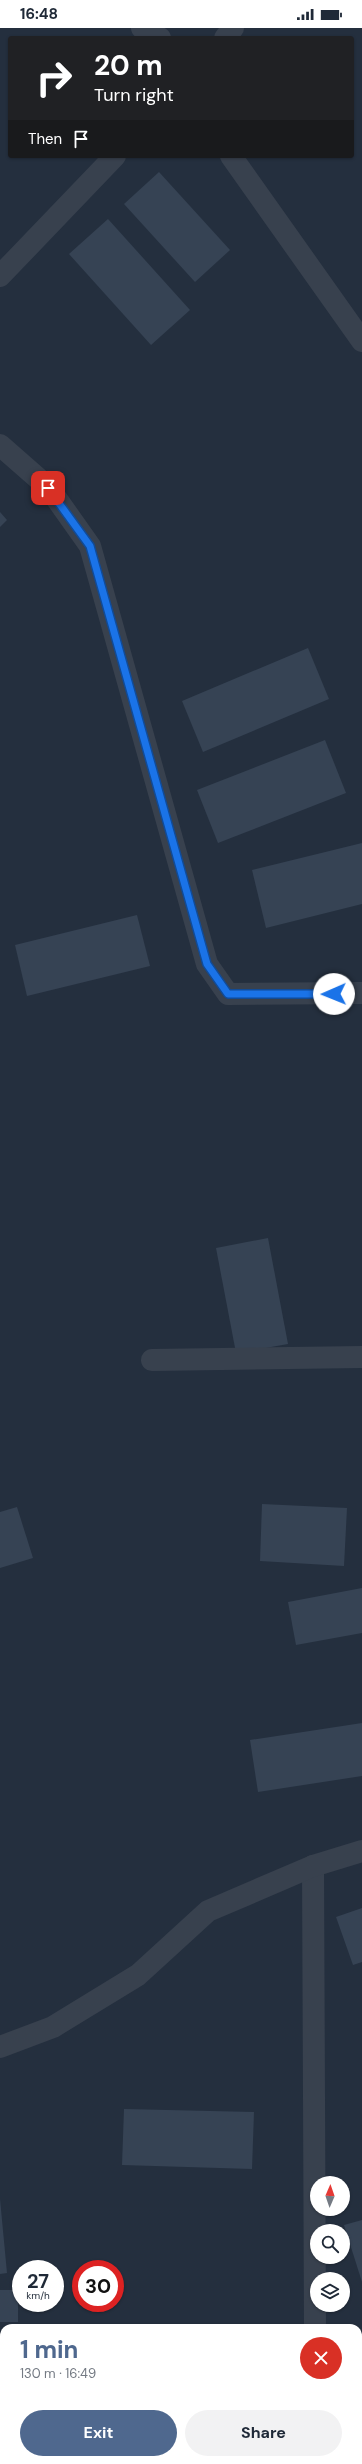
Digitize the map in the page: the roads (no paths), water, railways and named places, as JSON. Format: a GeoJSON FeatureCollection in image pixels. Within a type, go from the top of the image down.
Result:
{"type":"FeatureCollection","features":[{"type":"Feature","properties":{"kind":"street"},"geometry":{"type":"LineString","coordinates":[[142,28],[156,36]]}},
{"type":"Feature","properties":{"kind":"street"},"geometry":{"type":"LineString","coordinates":[[227,36],[233,28]]}},
{"type":"Feature","properties":{"kind":"street"},"geometry":{"type":"LineString","coordinates":[[0,276],[113,158]]}},
{"type":"Feature","properties":{"kind":"street"},"geometry":{"type":"LineString","coordinates":[[232,158],[362,341]]}},
{"type":"Feature","properties":{"kind":"street"},"geometry":{"type":"LineString","coordinates":[[0,445],[48,488],[90,546],[207,964],[228,994],[362,993]]}},
{"type":"Feature","properties":{"kind":"street"},"geometry":{"type":"LineString","coordinates":[[152,1360],[362,1357]]}},
{"type":"Feature","properties":{"kind":"street"},"geometry":{"type":"LineString","coordinates":[[0,2047],[53,2027],[138,1975],[208,1911],[313,1866],[362,1852]]}},
{"type":"Feature","properties":{"kind":"street"},"geometry":{"type":"LineString","coordinates":[[313,1866],[315,2324]]}}]}
